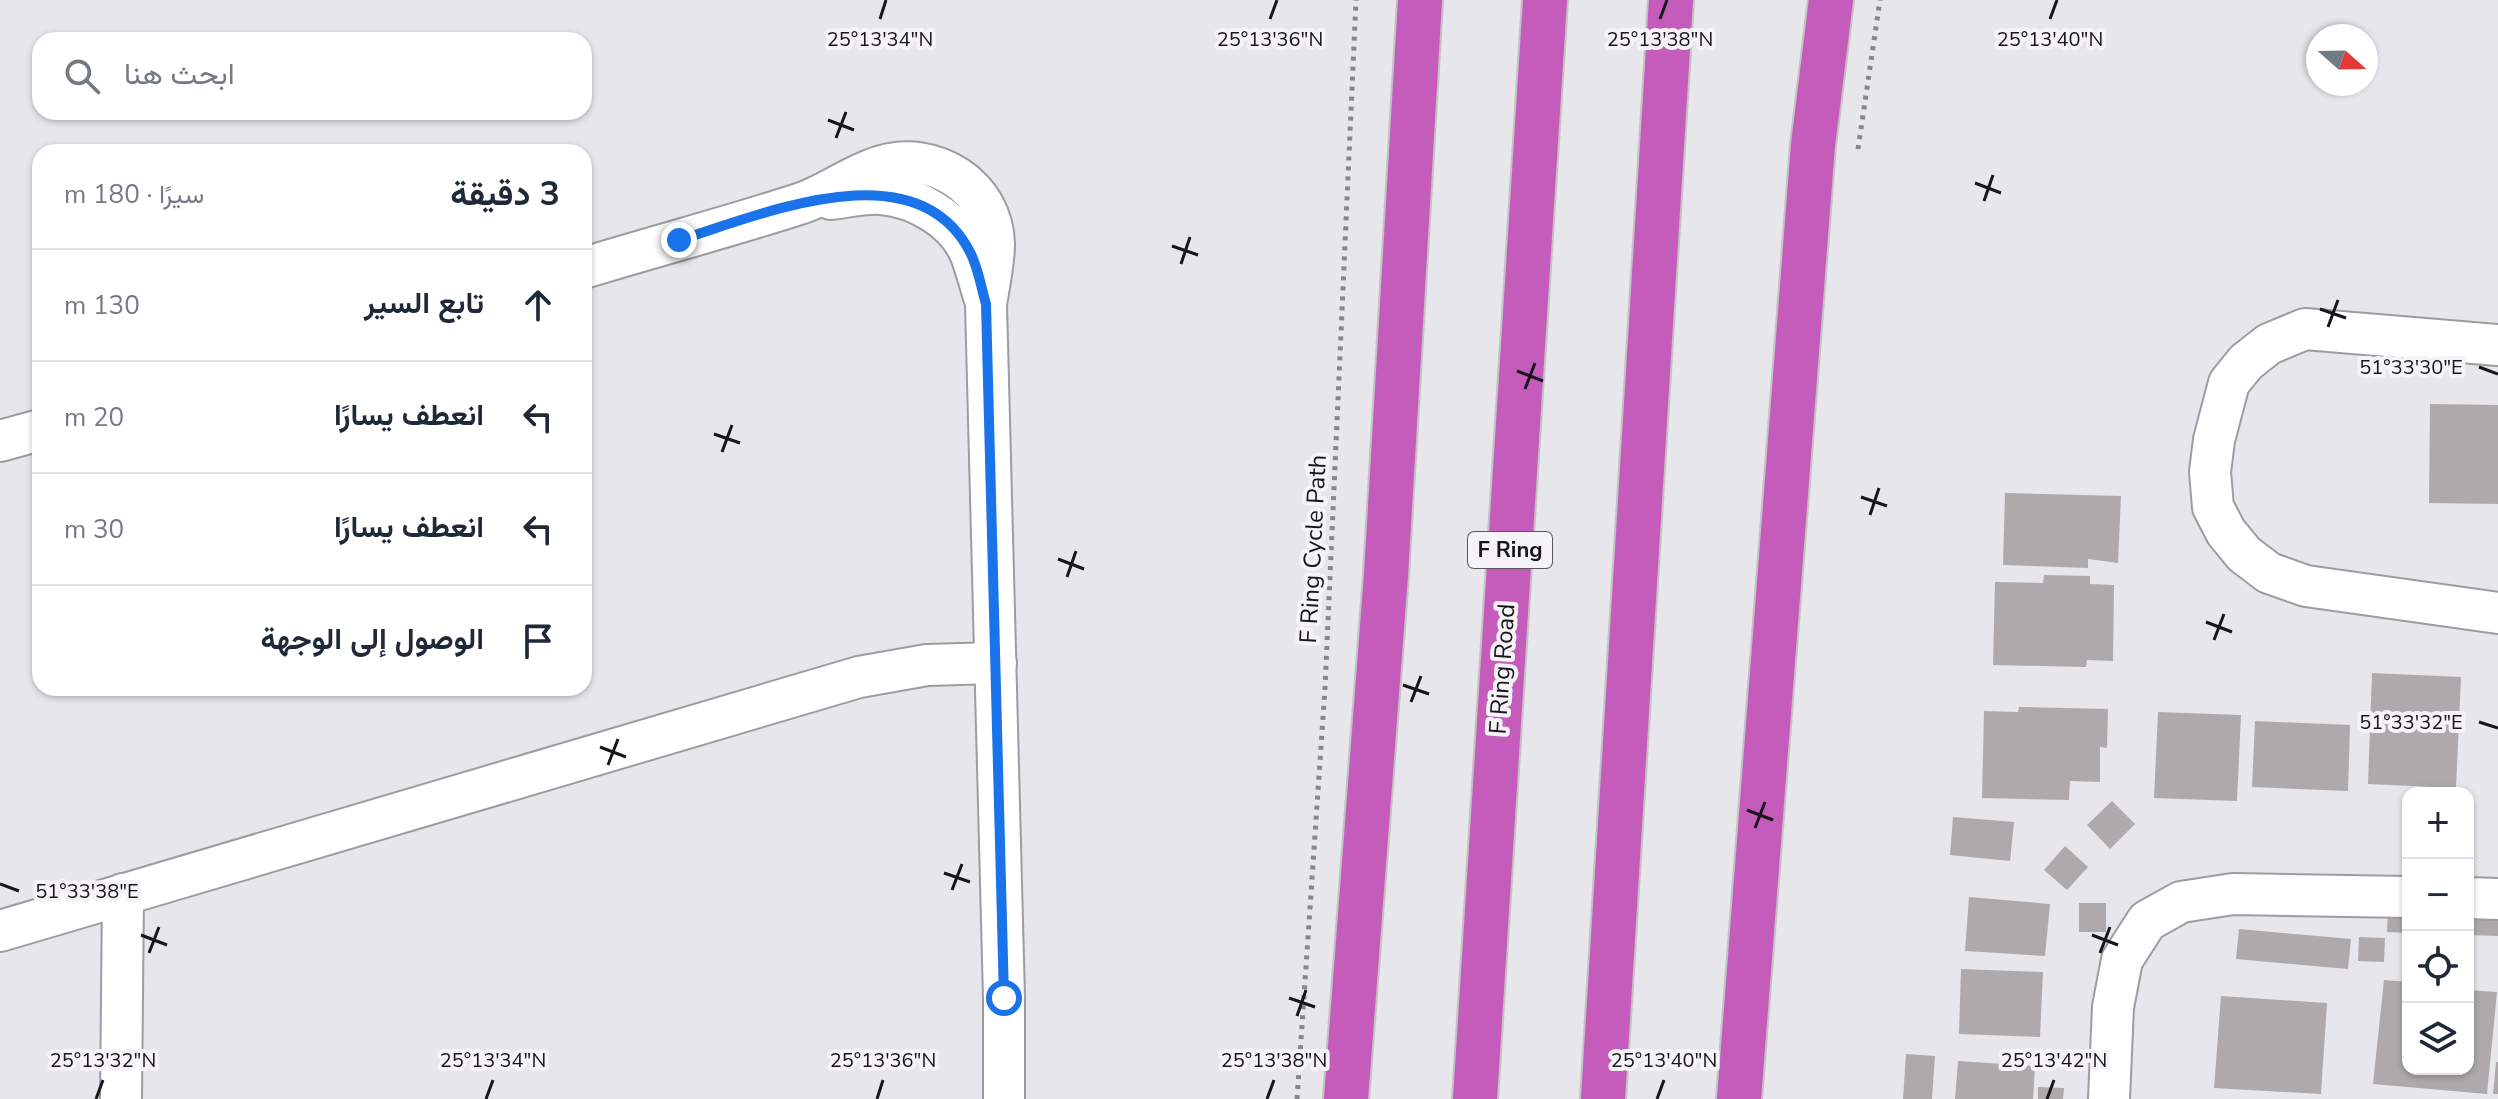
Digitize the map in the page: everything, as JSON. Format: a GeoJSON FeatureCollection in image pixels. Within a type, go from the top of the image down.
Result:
{"type":"FeatureCollection","features":[{"type":"Feature","properties":{"kind":"highway"},"geometry":{"type":"LineString","coordinates":[[1346,1099],[1386,575],[1420,0]]}},
{"type":"Feature","properties":{"kind":"highway","name":"F Ring Road"},"geometry":{"type":"LineString","coordinates":[[1475,1099],[1545,0]]}},
{"type":"Feature","properties":{"kind":"highway"},"geometry":{"type":"LineString","coordinates":[[1603,1099],[1671,0]]}},
{"type":"Feature","properties":{"kind":"highway"},"geometry":{"type":"LineString","coordinates":[[1813,145],[1814,0]]}},
{"type":"Feature","properties":{"kind":"highway"},"geometry":{"type":"LineString","coordinates":[[1739,1099],[1813,145],[1831,0]]}},
{"type":"Feature","properties":{"kind":"street"},"geometry":{"type":"LineString","coordinates":[[592,266],[804,202],[878,194],[901,197],[923,205],[941,217],[970,252],[986,304],[1004,1099]]}},
{"type":"Feature","properties":{"kind":"street"},"geometry":{"type":"LineString","coordinates":[[2498,345],[2305,329],[2269,344],[2246,362],[2229,383],[2214,440],[2210,472],[2213,507],[2226,532],[2244,554],[2269,573],[2306,586],[2498,613]]}},
{"type":"Feature","properties":{"kind":"street"},"geometry":{"type":"LineString","coordinates":[[0,441],[32,432]]}},
{"type":"Feature","properties":{"kind":"street"},"geometry":{"type":"LineString","coordinates":[[0,931],[859,677],[927,665],[996,663]]}},
{"type":"Feature","properties":{"kind":"street"},"geometry":{"type":"LineString","coordinates":[[121,1099],[123,894]]}},
{"type":"Feature","properties":{"kind":"street"},"geometry":{"type":"LineString","coordinates":[[2109,1099],[2113,1007],[2122,960],[2147,921],[2181,902],[2233,894],[2402,897]]}},
{"type":"Feature","properties":{"kind":"street"},"geometry":{"type":"LineString","coordinates":[[2474,898],[2498,899]]}},
{"type":"Feature","properties":{"kind":"path","name":"F Ring Cycle Path"},"geometry":{"type":"LineString","coordinates":[[1297,1099],[1325,688],[1356,0]]}},
{"type":"Feature","properties":{"kind":"building"},"geometry":{"type":"Polygon","coordinates":[[[2430,404],[2498,405],[2498,504],[2429,503],[2430,404]]]}},
{"type":"Feature","properties":{"kind":"building"},"geometry":{"type":"Polygon","coordinates":[[[2005,493],[2121,496],[2118,563],[2088,559],[2088,568],[2003,565],[2005,493]]]}},
{"type":"Feature","properties":{"kind":"building"},"geometry":{"type":"Polygon","coordinates":[[[2044,575],[2090,576],[2090,584],[2114,585],[2113,661],[2087,660],[2086,667],[1993,665],[1995,582],[2043,583],[2044,575]]]}},
{"type":"Feature","properties":{"kind":"building"},"geometry":{"type":"Polygon","coordinates":[[[2372,673],[2461,677],[2456,787],[2368,784],[2372,673]]]}},
{"type":"Feature","properties":{"kind":"building"},"geometry":{"type":"Polygon","coordinates":[[[2019,707],[2108,709],[2107,748],[2100,747],[2100,782],[2070,781],[2069,800],[1982,798],[1984,711],[2018,712],[2019,707]]]}},
{"type":"Feature","properties":{"kind":"building"},"geometry":{"type":"Polygon","coordinates":[[[2158,712],[2241,715],[2237,801],[2154,798],[2158,712]]]}},
{"type":"Feature","properties":{"kind":"building"},"geometry":{"type":"Polygon","coordinates":[[[2255,721],[2350,725],[2348,791],[2252,787],[2255,721]]]}},
{"type":"Feature","properties":{"kind":"building"},"geometry":{"type":"Polygon","coordinates":[[[2112,801],[2135,824],[2110,849],[2087,825],[2112,801]]]}},
{"type":"Feature","properties":{"kind":"building"},"geometry":{"type":"Polygon","coordinates":[[[1953,817],[2014,822],[2010,861],[1950,855],[1953,817]]]}},
{"type":"Feature","properties":{"kind":"building"},"geometry":{"type":"Polygon","coordinates":[[[2065,846],[2088,867],[2067,890],[2044,870],[2065,846]]]}},
{"type":"Feature","properties":{"kind":"building"},"geometry":{"type":"Polygon","coordinates":[[[1969,897],[2050,904],[2045,956],[1965,951],[1969,897]]]}},
{"type":"Feature","properties":{"kind":"building"},"geometry":{"type":"Polygon","coordinates":[[[2079,903],[2106,903],[2106,932],[2079,932],[2079,903]]]}},
{"type":"Feature","properties":{"kind":"building"},"geometry":{"type":"Polygon","coordinates":[[[2388,909],[2402,910],[2402,933],[2387,932],[2388,909]]]}},
{"type":"Feature","properties":{"kind":"building"},"geometry":{"type":"Polygon","coordinates":[[[2474,913],[2498,914],[2498,936],[2474,935],[2474,913]]]}},
{"type":"Feature","properties":{"kind":"building"},"geometry":{"type":"Polygon","coordinates":[[[2239,929],[2351,939],[2348,969],[2236,959],[2239,929]]]}},
{"type":"Feature","properties":{"kind":"building"},"geometry":{"type":"Polygon","coordinates":[[[2359,937],[2385,938],[2384,962],[2358,961],[2359,937]]]}},
{"type":"Feature","properties":{"kind":"building"},"geometry":{"type":"Polygon","coordinates":[[[1961,969],[2043,972],[2040,1037],[1959,1034],[1961,969]]]}},
{"type":"Feature","properties":{"kind":"building"},"geometry":{"type":"Polygon","coordinates":[[[2384,980],[2402,982],[2402,1075],[2474,1075],[2474,990],[2497,992],[2487,1094],[2373,1084],[2384,980]]]}},
{"type":"Feature","properties":{"kind":"building"},"geometry":{"type":"Polygon","coordinates":[[[2221,996],[2327,1003],[2321,1094],[2214,1088],[2221,996]]]}},
{"type":"Feature","properties":{"kind":"building"},"geometry":{"type":"Polygon","coordinates":[[[1906,1054],[1935,1056],[1932,1099],[1903,1099],[1906,1054]]]}},
{"type":"Feature","properties":{"kind":"building"},"geometry":{"type":"Polygon","coordinates":[[[1958,1061],[2035,1066],[2033,1099],[1955,1099],[1958,1061]]]}},
{"type":"Feature","properties":{"kind":"building"},"geometry":{"type":"Polygon","coordinates":[[[2496,1062],[2498,1094],[2493,1094],[2496,1062]]]}},
{"type":"Feature","properties":{"kind":"building"},"geometry":{"type":"Polygon","coordinates":[[[2038,1087],[2064,1088],[2063,1099],[2038,1099],[2038,1087]]]}},
{"type":"Feature","properties":{"kind":"route"},"geometry":{"type":"LineString","coordinates":[[679,240],[804,202],[878,194],[901,197],[923,205],[957,233],[970,252],[986,304],[1004,998]]}}]}
